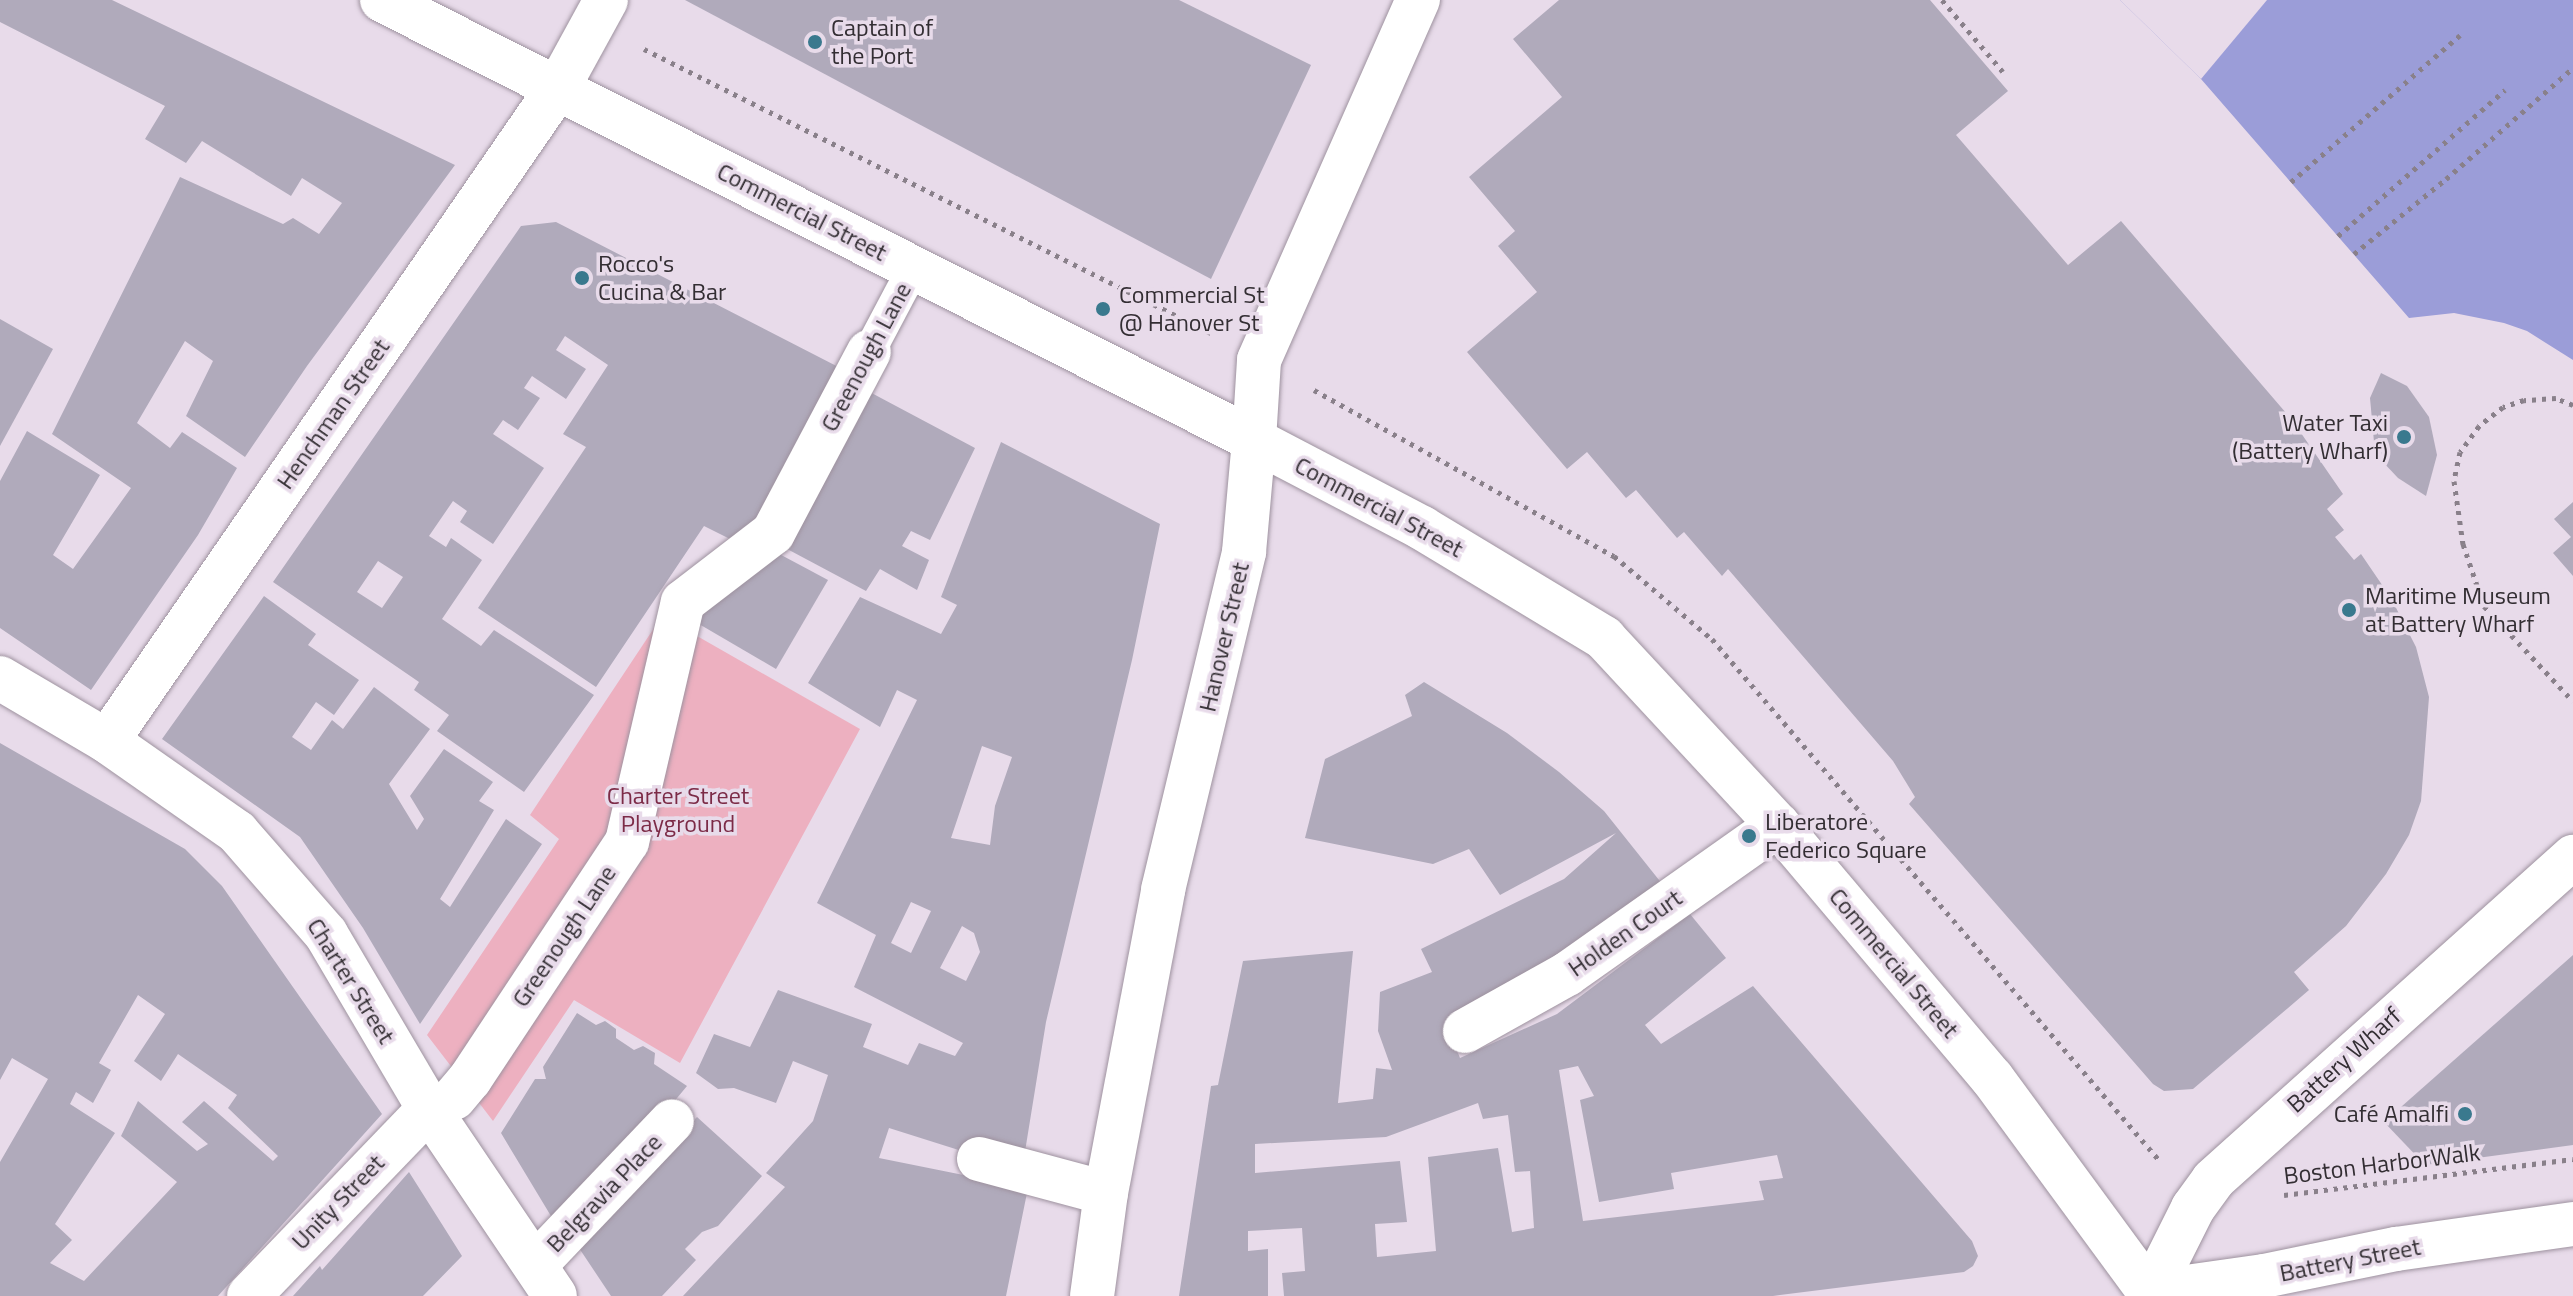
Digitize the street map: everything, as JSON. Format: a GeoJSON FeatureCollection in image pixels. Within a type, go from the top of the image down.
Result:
{"type":"FeatureCollection","features":[{"type":"Feature","properties":{"kind":"street","name":"Commercial Street"},"geometry":{"type":"LineString","coordinates":[[382,0],[559,86],[1254,440],[1422,528],[1604,638],[1778,825],[1992,1078],[2144,1295]]}},
{"type":"Feature","properties":{"kind":"street","name":"Hanover Street"},"geometry":{"type":"LineString","coordinates":[[1092,1296],[1106,1193],[1163,890],[1244,552],[1259,360],[1418,0]]}},
{"type":"Feature","properties":{"kind":"street","name":"Henchman Street"},"geometry":{"type":"LineString","coordinates":[[107,741],[559,86],[600,12]]}},
{"type":"Feature","properties":{"kind":"street","name":"Greenough Lane"},"geometry":{"type":"LineString","coordinates":[[441,1104],[470,1079],[627,842],[683,602],[773,533],[869,352]]}},
{"type":"Feature","properties":{"kind":"street","name":"Charter Street"},"geometry":{"type":"LineString","coordinates":[[0,678],[107,741],[237,832],[247,843],[326,934],[441,1104],[545,1280]]}},
{"type":"Feature","properties":{"kind":"street","name":"Holden Court"},"geometry":{"type":"LineString","coordinates":[[1465,1031],[1567,974],[1778,825]]}},
{"type":"Feature","properties":{"kind":"street","name":"Battery Wharf"},"geometry":{"type":"LineString","coordinates":[[2144,1295],[2193,1208],[2213,1180],[2573,857]]}},
{"type":"Feature","properties":{"kind":"street","name":"Unity Street"},"geometry":{"type":"LineString","coordinates":[[249,1296],[441,1104]]}},
{"type":"Feature","properties":{"kind":"street","name":"Belgravia Place"},"geometry":{"type":"LineString","coordinates":[[545,1280],[672,1121]]}},
{"type":"Feature","properties":{"kind":"street"},"geometry":{"type":"LineString","coordinates":[[979,1159],[1106,1193]]}},
{"type":"Feature","properties":{"kind":"street","name":"Battery Street"},"geometry":{"type":"LineString","coordinates":[[2144,1295],[2264,1276],[2396,1249],[2573,1224]]}},
{"type":"Feature","properties":{"kind":"lane","name":"Greenough Lane"},"geometry":{"type":"LineString","coordinates":[[869,352],[913,269]]}},
{"type":"Feature","properties":{"kind":"path"},"geometry":{"type":"LineString","coordinates":[[1942,0],[2003,72]]}},
{"type":"Feature","properties":{"kind":"path"},"geometry":{"type":"LineString","coordinates":[[600,12],[1259,360]]}},
{"type":"Feature","properties":{"kind":"path"},"geometry":{"type":"LineString","coordinates":[[2291,182],[2460,35]]}},
{"type":"Feature","properties":{"kind":"path"},"geometry":{"type":"LineString","coordinates":[[2446,179],[2573,68]]}},
{"type":"Feature","properties":{"kind":"path"},"geometry":{"type":"LineString","coordinates":[[2338,236],[2505,90]]}},
{"type":"Feature","properties":{"kind":"path"},"geometry":{"type":"LineString","coordinates":[[2354,254],[2469,160]]}},
{"type":"Feature","properties":{"kind":"path"},"geometry":{"type":"LineString","coordinates":[[2573,405],[2556,398],[2524,400],[2503,407],[2479,426],[2460,452],[2454,481],[2463,544],[2484,606],[2573,701]]}},
{"type":"Feature","properties":{"kind":"path","name":"Boston HarborWalk"},"geometry":{"type":"LineString","coordinates":[[2280,1195],[2573,1159]]}},
{"type":"Feature","properties":{"kind":"green space","name":"Charter Street Playground"},"geometry":{"type":"Polygon","coordinates":[[[662,616],[860,729],[680,1063],[574,1000],[493,1121],[427,1035],[559,839],[530,815],[662,616]]]}},
{"type":"Feature","properties":{"kind":"water"},"geometry":{"type":"Polygon","coordinates":[[[2120,0],[2573,0],[2573,360],[2527,331],[2504,323],[2454,313],[2409,318],[2201,79],[2120,0]]]}},
{"type":"Feature","properties":{"kind":"pier"},"geometry":{"type":"Polygon","coordinates":[[[2120,0],[2267,0],[2201,79],[2120,0]]]}},
{"type":"Feature","properties":{"kind":"building"},"geometry":{"type":"Polygon","coordinates":[[[0,0],[112,0],[455,165],[307,366],[245,457],[186,416],[213,361],[185,341],[137,423],[170,448],[182,432],[237,468],[198,535],[91,690],[0,628],[0,481],[27,431],[100,475],[53,555],[73,569],[131,488],[52,434],[180,177],[283,224],[293,218],[319,234],[342,203],[302,178],[291,196],[202,141],[186,163],[145,139],[165,106],[0,22],[0,0]]]}},
{"type":"Feature","properties":{"kind":"building"},"geometry":{"type":"Polygon","coordinates":[[[685,0],[1179,0],[1311,65],[1211,279],[685,0]]]}},
{"type":"Feature","properties":{"kind":"building"},"geometry":{"type":"Polygon","coordinates":[[[1559,0],[1930,0],[2008,91],[1956,135],[2068,265],[2121,221],[2292,420],[2343,494],[2327,509],[2344,530],[2335,537],[2354,560],[2361,554],[2391,598],[2416,647],[2429,697],[2421,801],[2409,835],[2386,874],[2346,926],[2294,972],[2309,990],[2193,1089],[2164,1091],[2153,1084],[1909,804],[1915,797],[1893,761],[1728,569],[1722,576],[1684,532],[1677,538],[1636,490],[1626,498],[1587,452],[1567,469],[1467,352],[1537,292],[1498,246],[1515,231],[1469,177],[1562,97],[1513,39],[1559,0]]]}},
{"type":"Feature","properties":{"kind":"building"},"geometry":{"type":"Polygon","coordinates":[[[556,222],[852,374],[746,547],[704,526],[596,687],[478,608],[586,447],[563,434],[608,365],[565,336],[556,350],[586,369],[566,399],[532,376],[524,388],[540,398],[518,430],[503,420],[493,434],[544,468],[493,544],[460,522],[467,511],[453,501],[429,536],[446,547],[451,538],[482,560],[442,619],[481,646],[494,630],[594,695],[524,792],[437,731],[449,715],[414,690],[419,682],[273,582],[521,226],[556,222]],[[378,561],[357,592],[382,608],[403,577],[378,561]]]}},
{"type":"Feature","properties":{"kind":"building"},"geometry":{"type":"Polygon","coordinates":[[[0,319],[53,349],[0,446],[0,319]]]}},
{"type":"Feature","properties":{"kind":"building","name":"Water Taxi (Battery Wharf)"},"geometry":{"type":"Polygon","coordinates":[[[2381,373],[2407,386],[2429,417],[2437,455],[2426,496],[2398,478],[2382,461],[2374,442],[2370,398],[2381,373]]]}},
{"type":"Feature","properties":{"kind":"building"},"geometry":{"type":"Polygon","coordinates":[[[864,389],[975,448],[930,540],[911,531],[902,546],[929,560],[917,590],[880,569],[866,591],[774,542],[864,389]]]}},
{"type":"Feature","properties":{"kind":"building"},"geometry":{"type":"Polygon","coordinates":[[[1001,442],[1160,524],[1132,660],[1046,1022],[1022,1170],[889,1128],[879,1158],[1028,1188],[1006,1296],[683,1296],[785,1187],[766,1173],[813,1121],[828,1075],[793,1061],[776,1103],[734,1088],[718,1089],[696,1073],[714,1034],[750,1047],[778,990],[872,1024],[863,1047],[908,1065],[919,1043],[955,1056],[963,1043],[854,987],[876,935],[817,903],[917,700],[897,690],[880,727],[808,683],[860,597],[941,634],[957,605],[941,597],[1001,442]],[[982,746],[951,838],[990,845],[995,806],[1012,757],[982,746]],[[911,902],[891,943],[911,953],[931,911],[911,902]],[[962,926],[940,968],[966,981],[980,952],[974,933],[962,926]]]}},
{"type":"Feature","properties":{"kind":"building"},"geometry":{"type":"Polygon","coordinates":[[[2573,502],[2573,576],[2553,553],[2571,537],[2554,519],[2573,502]]]}},
{"type":"Feature","properties":{"kind":"building"},"geometry":{"type":"Polygon","coordinates":[[[770,549],[828,580],[776,669],[687,617],[770,549]]]}},
{"type":"Feature","properties":{"kind":"building"},"geometry":{"type":"Polygon","coordinates":[[[264,596],[316,634],[308,645],[359,680],[334,715],[316,702],[292,737],[311,750],[332,720],[343,729],[374,687],[430,729],[389,784],[417,830],[424,819],[410,796],[444,749],[493,782],[479,801],[494,810],[440,899],[450,907],[506,819],[542,844],[420,1024],[363,928],[300,837],[162,739],[264,596]]]}},
{"type":"Feature","properties":{"kind":"building"},"geometry":{"type":"Polygon","coordinates":[[[1424,682],[1507,733],[1604,811],[1663,885],[1452,1038],[1460,1058],[1557,1014],[1690,914],[1726,958],[1645,1025],[1661,1044],[1753,986],[1972,1241],[1978,1256],[1973,1266],[1964,1272],[1773,1296],[1284,1296],[1282,1273],[1305,1271],[1302,1228],[1248,1231],[1248,1251],[1268,1249],[1268,1296],[1179,1296],[1211,1086],[1218,1085],[1243,961],[1353,951],[1338,1103],[1373,1099],[1376,1068],[1392,1070],[1378,1031],[1380,992],[1432,972],[1421,949],[1564,879],[1616,833],[1500,895],[1469,849],[1433,864],[1305,838],[1325,759],[1412,716],[1405,695],[1424,682]],[[1578,1066],[1559,1070],[1583,1221],[1764,1200],[1759,1181],[1783,1178],[1777,1155],[1671,1173],[1674,1189],[1599,1202],[1580,1100],[1594,1096],[1578,1066]],[[1478,1103],[1386,1137],[1255,1144],[1255,1173],[1400,1161],[1407,1222],[1375,1224],[1377,1257],[1436,1251],[1428,1157],[1498,1148],[1512,1232],[1534,1228],[1530,1171],[1515,1172],[1508,1115],[1483,1119],[1478,1103]]]}},
{"type":"Feature","properties":{"kind":"building"},"geometry":{"type":"Polygon","coordinates":[[[0,743],[185,849],[222,886],[382,1114],[218,1296],[0,1296],[0,1162],[48,1079],[12,1058],[0,1080],[0,743]],[[138,995],[99,1063],[111,1070],[93,1103],[76,1092],[70,1104],[115,1133],[55,1224],[72,1240],[50,1263],[84,1281],[177,1182],[121,1136],[138,1101],[197,1151],[208,1144],[182,1122],[204,1101],[273,1161],[278,1156],[228,1108],[237,1095],[178,1054],[161,1081],[134,1061],[165,1014],[138,995]]]}},
{"type":"Feature","properties":{"kind":"building"},"geometry":{"type":"Polygon","coordinates":[[[2573,955],[2573,1145],[2425,1165],[2384,1122],[2573,955]]]}},
{"type":"Feature","properties":{"kind":"building"},"geometry":{"type":"Polygon","coordinates":[[[577,1013],[596,1025],[605,1021],[616,1029],[616,1038],[634,1050],[643,1046],[655,1053],[654,1064],[687,1086],[571,1226],[557,1226],[501,1133],[535,1079],[546,1079],[543,1067],[577,1013]]]}},
{"type":"Feature","properties":{"kind":"building"},"geometry":{"type":"Polygon","coordinates":[[[697,1117],[762,1176],[718,1226],[702,1232],[685,1249],[696,1260],[662,1296],[611,1296],[575,1242],[697,1117]]]}},
{"type":"Feature","properties":{"kind":"building"},"geometry":{"type":"Polygon","coordinates":[[[409,1172],[462,1256],[423,1296],[293,1296],[320,1266],[322,1270],[409,1172]]]}},
{"type":"Feature","properties":{"kind":"place","name":"Captain of the Port"},"geometry":{"type":"Point","coordinates":[815,42]}},
{"type":"Feature","properties":{"kind":"place","name":"Rocco's Cucina & Bar"},"geometry":{"type":"Point","coordinates":[582,278]}},
{"type":"Feature","properties":{"kind":"place","name":"Commercial St @ Hanover St"},"geometry":{"type":"Point","coordinates":[1103,309]}},
{"type":"Feature","properties":{"kind":"place","name":"Water Taxi (Battery Wharf)"},"geometry":{"type":"Point","coordinates":[2404,437]}},
{"type":"Feature","properties":{"kind":"place","name":"Maritime Museum at Battery Wharf"},"geometry":{"type":"Point","coordinates":[2349,610]}},
{"type":"Feature","properties":{"kind":"place","name":"Liberatore Federico Square"},"geometry":{"type":"Point","coordinates":[1749,836]}},
{"type":"Feature","properties":{"kind":"place","name":"Café Amalfi"},"geometry":{"type":"Point","coordinates":[2465,1114]}}]}
